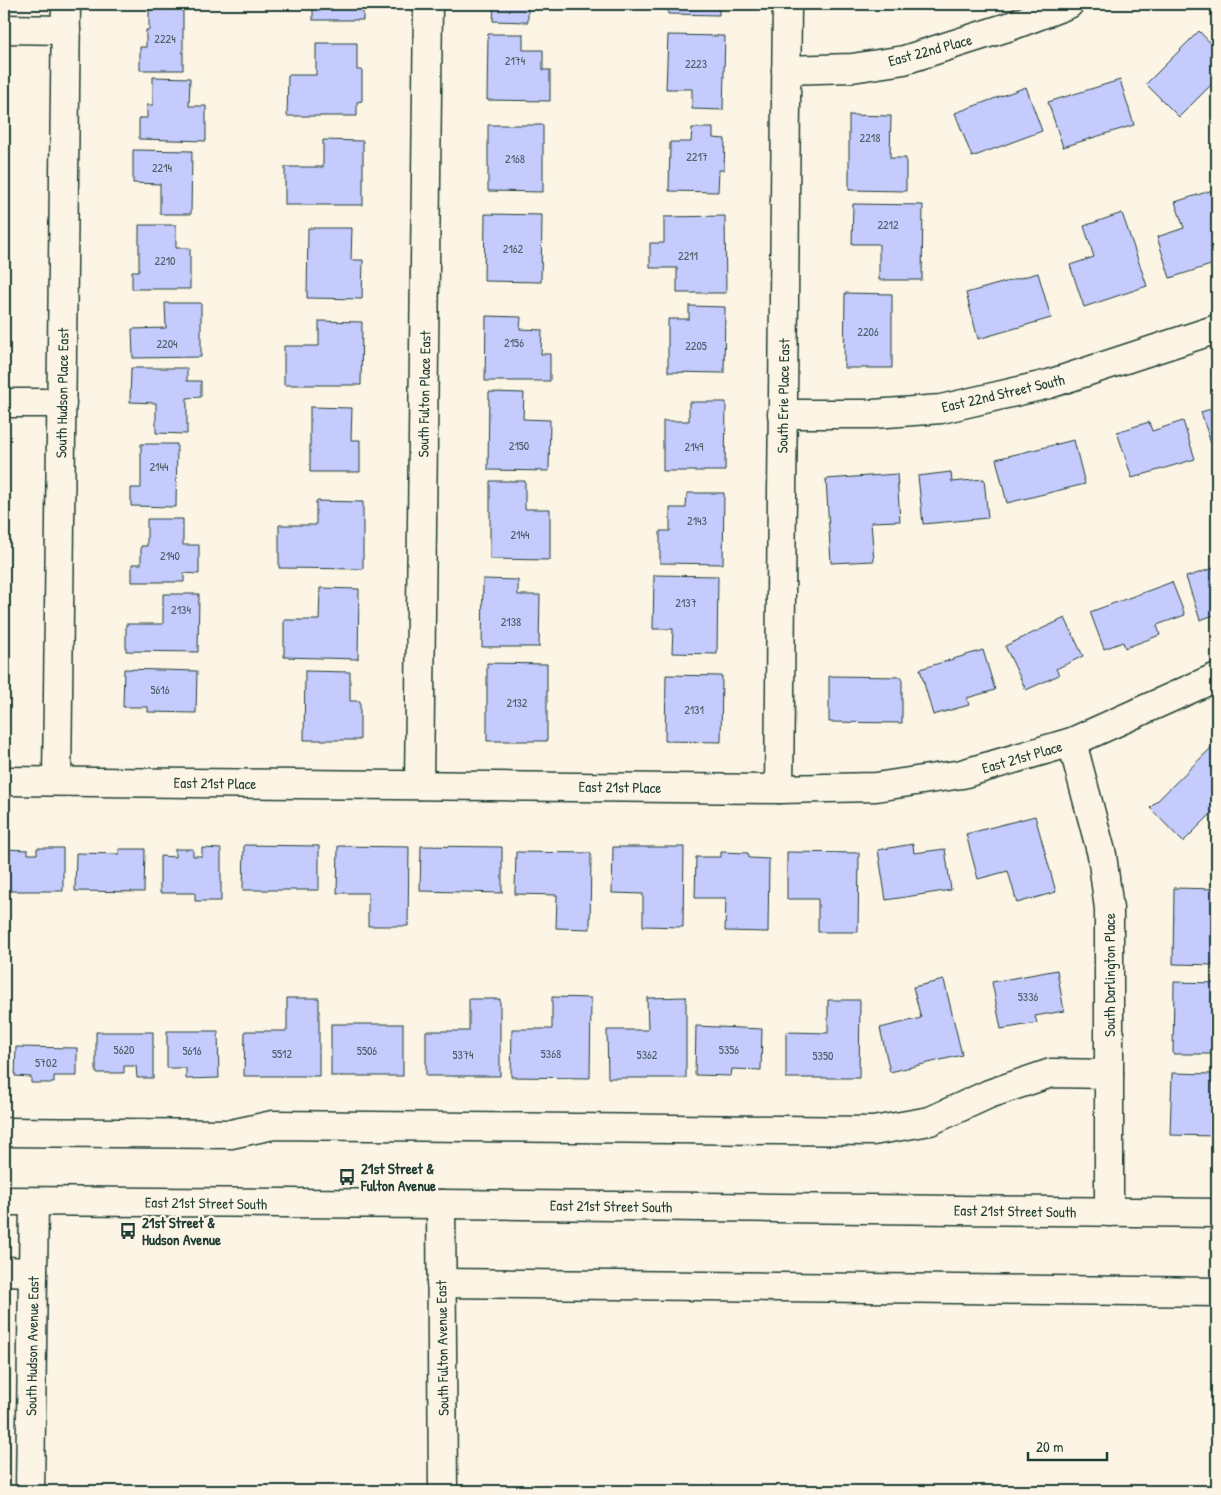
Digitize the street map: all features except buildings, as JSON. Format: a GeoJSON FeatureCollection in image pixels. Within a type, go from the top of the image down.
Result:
{"type":"FeatureCollection","features":[{"type":"Feature","properties":{"kind":"street","name":"South Fulton Place East"},"geometry":{"type":"LineString","coordinates":[[419,785],[428,4]]}},
{"type":"Feature","properties":{"kind":"street","name":"South Erie Place East"},"geometry":{"type":"LineString","coordinates":[[779,789],[786,4]]}},
{"type":"Feature","properties":{"kind":"street","name":"East 22nd Place"},"geometry":{"type":"LineString","coordinates":[[786,70],[852,68],[904,60],[1011,26],[1069,4]]}},
{"type":"Feature","properties":{"kind":"street"},"geometry":{"type":"LineString","coordinates":[[4,30],[66,17]]}},
{"type":"Feature","properties":{"kind":"street","name":"South Hudson Place East"},"geometry":{"type":"LineString","coordinates":[[57,782],[66,17]]}},
{"type":"Feature","properties":{"kind":"street","name":"East 22nd Street South"},"geometry":{"type":"LineString","coordinates":[[782,414],[873,414],[941,409],[1049,384],[1217,330]]}},
{"type":"Feature","properties":{"kind":"street"},"geometry":{"type":"LineString","coordinates":[[4,403],[62,403]]}},
{"type":"Feature","properties":{"kind":"street","name":"East 21st Place"},"geometry":{"type":"LineString","coordinates":[[4,781],[779,789],[876,788],[962,774],[1072,742],[1217,677]]}},
{"type":"Feature","properties":{"kind":"street","name":"South Darlington Place"},"geometry":{"type":"LineString","coordinates":[[1072,742],[1102,855],[1109,909],[1109,1212]]}},
{"type":"Feature","properties":{"kind":"street"},"geometry":{"type":"LineString","coordinates":[[4,1132],[231,1134],[273,1125],[873,1131],[930,1121],[988,1094],[1051,1073],[1109,1074]]}},
{"type":"Feature","properties":{"kind":"street","name":"East 21st Street South"},"geometry":{"type":"LineString","coordinates":[[4,1201],[1217,1213]]}},
{"type":"Feature","properties":{"kind":"street","name":"South Hudson Avenue East"},"geometry":{"type":"LineString","coordinates":[[30,1491],[34,1202]]}},
{"type":"Feature","properties":{"kind":"street","name":"South Fulton Avenue East"},"geometry":{"type":"LineString","coordinates":[[441,1204],[443,1491]]}},
{"type":"Feature","properties":{"kind":"street"},"geometry":{"type":"LineString","coordinates":[[4,1272],[33,1272]]}},
{"type":"Feature","properties":{"kind":"street"},"geometry":{"type":"LineString","coordinates":[[441,1283],[1217,1292]]}},
{"type":"Feature","properties":{"kind":"place","name":"21st Street & Fulton Avenue"},"geometry":{"type":"Point","coordinates":[347,1177]}},
{"type":"Feature","properties":{"kind":"place","name":"21st Street & Hudson Avenue"},"geometry":{"type":"Point","coordinates":[128,1231]}}]}
